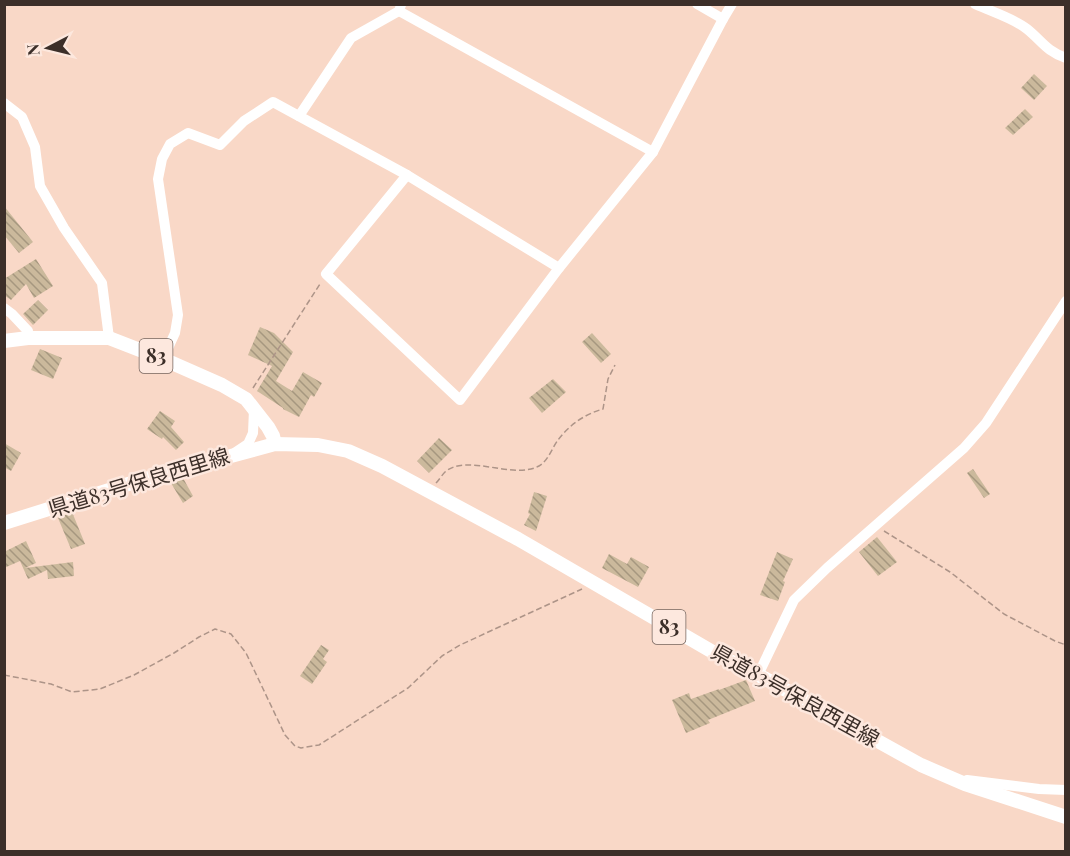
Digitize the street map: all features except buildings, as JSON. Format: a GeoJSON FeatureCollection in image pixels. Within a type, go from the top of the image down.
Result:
{"type":"FeatureCollection","features":[{"type":"Feature","properties":{"kind":"main road","name":"83"},"geometry":{"type":"LineString","coordinates":[[4,341],[28,338],[109,339],[163,358],[222,385],[250,404],[268,427],[274,444]]}},
{"type":"Feature","properties":{"kind":"main road","name":"県道83号保良西里線"},"geometry":{"type":"LineString","coordinates":[[4,523],[138,481],[274,444],[318,445],[348,451],[430,490],[718,655],[921,765],[975,788],[1065,817]]}},
{"type":"Feature","properties":{"kind":"street"},"geometry":{"type":"LineString","coordinates":[[697,4],[723,19]]}},
{"type":"Feature","properties":{"kind":"street"},"geometry":{"type":"LineString","coordinates":[[406,175],[326,274],[460,400],[559,268],[653,152],[732,4]]}},
{"type":"Feature","properties":{"kind":"street"},"geometry":{"type":"LineString","coordinates":[[975,4],[1017,22],[1048,49],[1065,58]]}},
{"type":"Feature","properties":{"kind":"street"},"geometry":{"type":"LineString","coordinates":[[299,117],[351,38],[400,8],[653,152]]}},
{"type":"Feature","properties":{"kind":"street"},"geometry":{"type":"LineString","coordinates":[[163,358],[175,333],[178,315],[158,179],[162,159],[170,144],[188,133],[220,145],[244,121],[273,102],[406,175],[559,268]]}},
{"type":"Feature","properties":{"kind":"street"},"geometry":{"type":"LineString","coordinates":[[4,103],[22,117],[35,147],[40,186],[64,228],[102,283],[109,339]]}},
{"type":"Feature","properties":{"kind":"street"},"geometry":{"type":"LineString","coordinates":[[758,675],[794,600],[827,568],[964,448],[986,423],[1065,301]]}},
{"type":"Feature","properties":{"kind":"street"},"geometry":{"type":"LineString","coordinates":[[4,308],[28,331],[28,338]]}},
{"type":"Feature","properties":{"kind":"street"},"geometry":{"type":"LineString","coordinates":[[234,454],[248,444],[253,433],[250,404]]}},
{"type":"Feature","properties":{"kind":"street"},"geometry":{"type":"LineString","coordinates":[[953,779],[1065,790]]}},
{"type":"Feature","properties":{"kind":"path"},"geometry":{"type":"LineString","coordinates":[[250,404],[326,274]]}},
{"type":"Feature","properties":{"kind":"path"},"geometry":{"type":"LineString","coordinates":[[430,490],[446,471],[466,464],[528,470],[542,465],[558,439],[578,420],[603,409],[608,379],[615,365]]}},
{"type":"Feature","properties":{"kind":"path"},"geometry":{"type":"LineString","coordinates":[[876,525],[950,572],[1004,614],[1065,645]]}},
{"type":"Feature","properties":{"kind":"path"},"geometry":{"type":"LineString","coordinates":[[4,675],[51,684],[72,692],[100,689],[134,675],[215,629],[231,634],[246,652],[285,735],[295,746],[301,748],[319,745],[354,724],[408,688],[442,656],[460,645],[595,584]]}}]}
